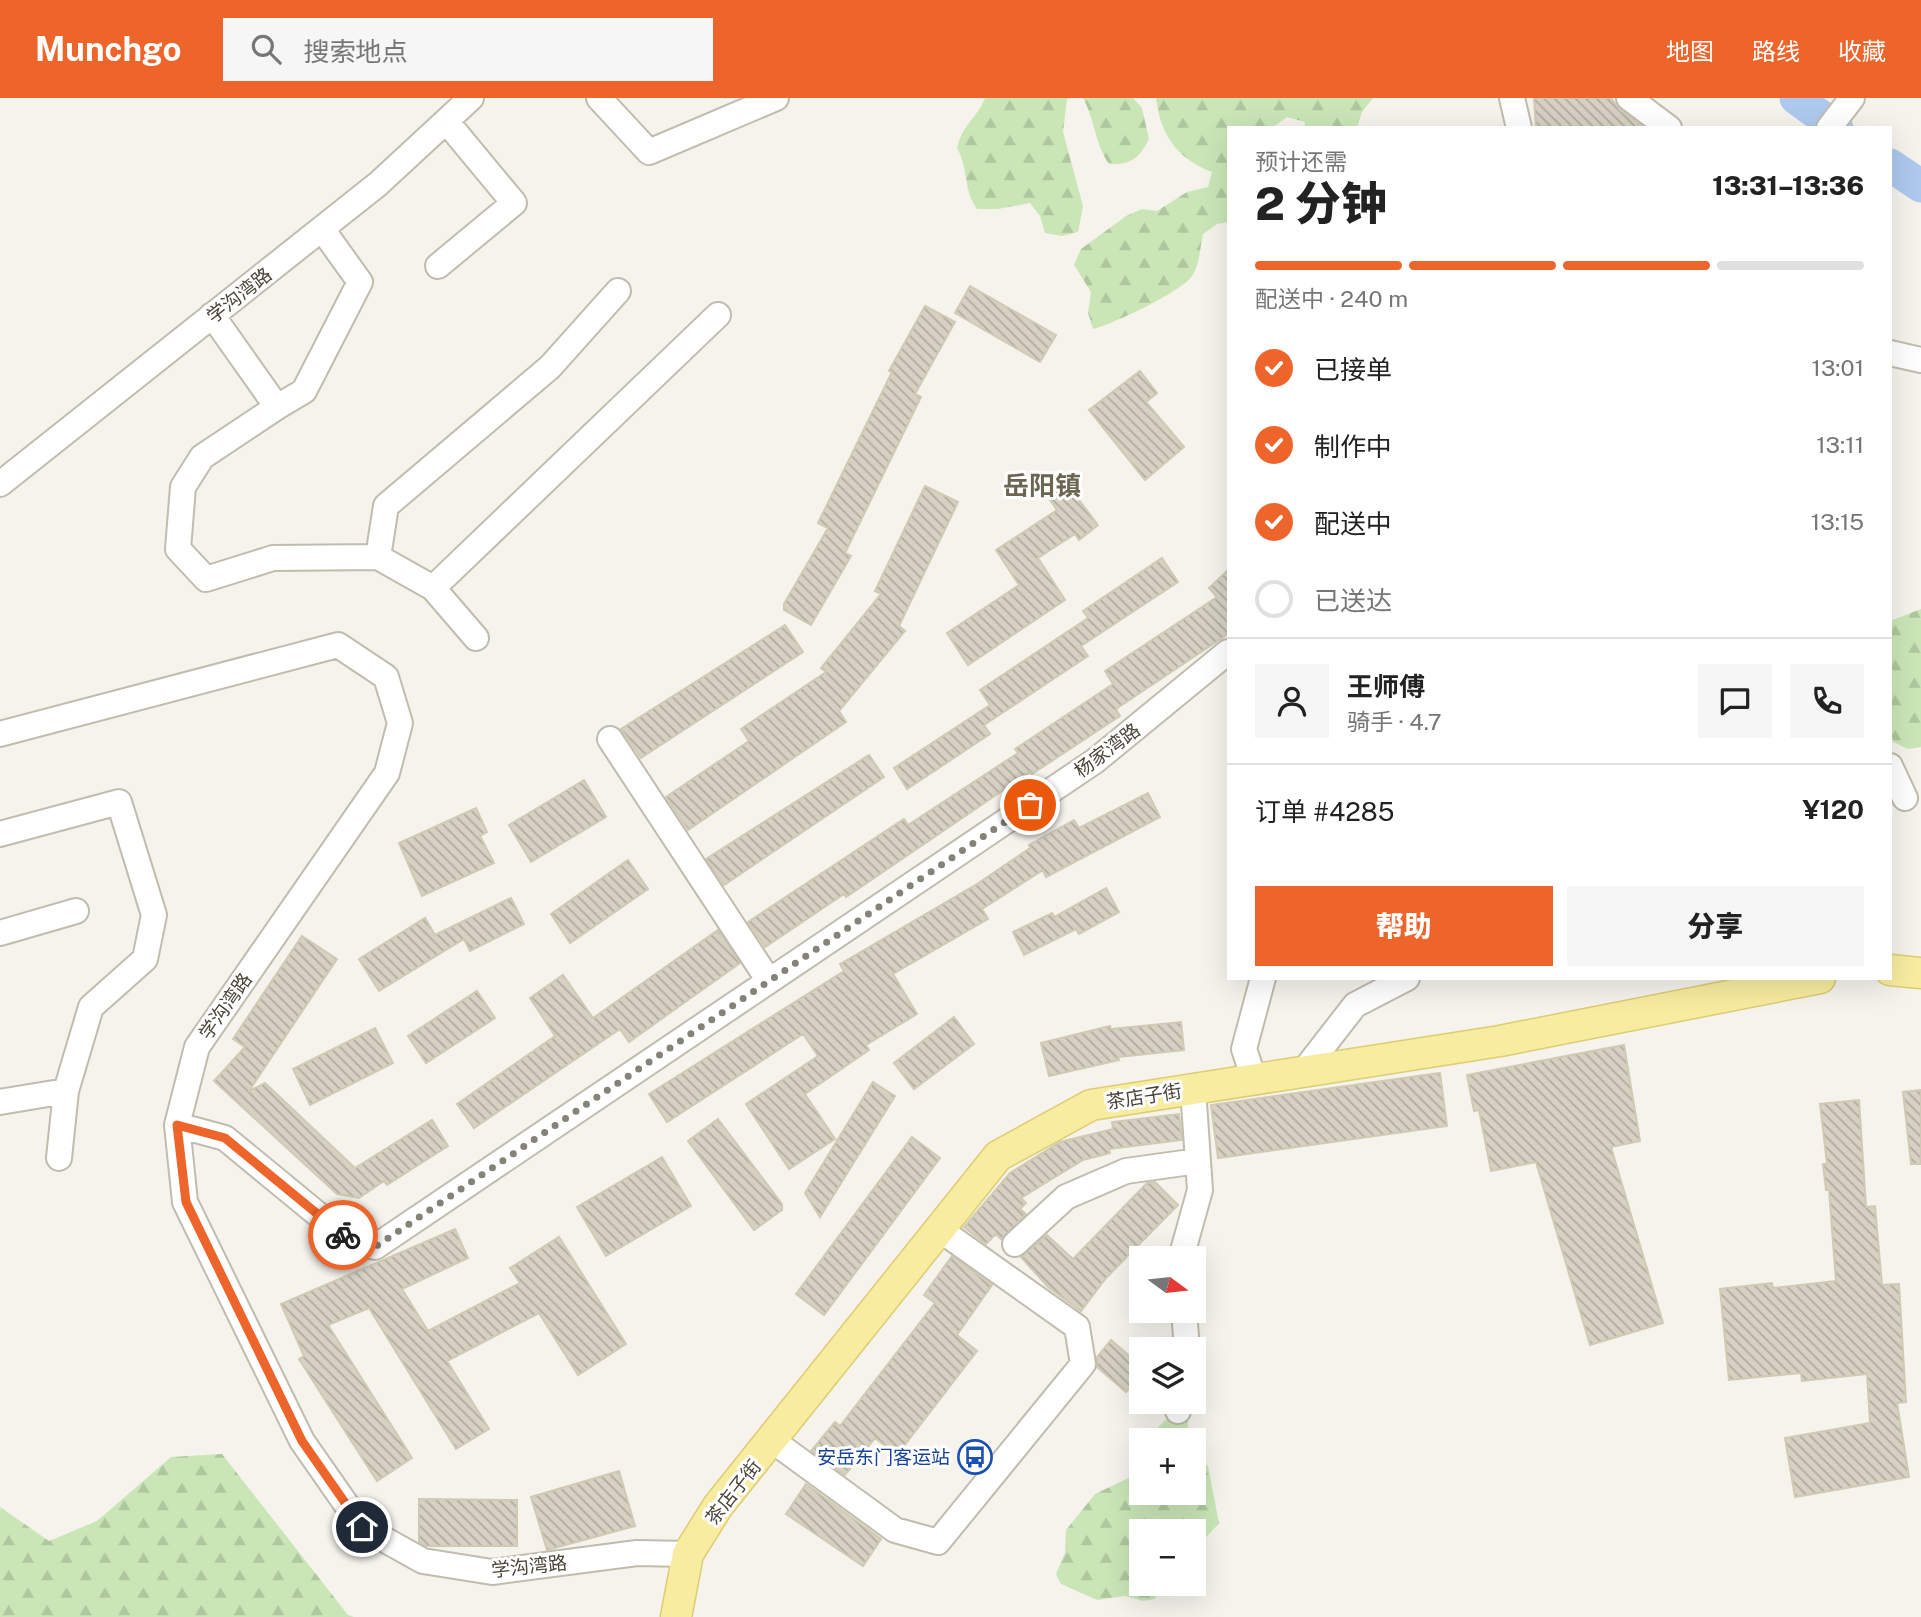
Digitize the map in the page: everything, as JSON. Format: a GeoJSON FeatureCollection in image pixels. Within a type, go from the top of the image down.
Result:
{"type":"FeatureCollection","features":[{"type":"Feature","properties":{"kind":"main road"},"geometry":{"type":"LineString","coordinates":[[1892,970],[1921,973]]}},
{"type":"Feature","properties":{"kind":"main road","name":"茶店子街"},"geometry":{"type":"LineString","coordinates":[[676,1617],[688,1554],[718,1506],[773,1441],[998,1156],[1044,1130],[1091,1105],[1500,1041],[1810,980]]}},
{"type":"Feature","properties":{"kind":"street","name":"学沟湾路"},"geometry":{"type":"LineString","coordinates":[[0,484],[378,184],[471,98]]}},
{"type":"Feature","properties":{"kind":"street"},"geometry":{"type":"LineString","coordinates":[[599,98],[649,152],[776,98]]}},
{"type":"Feature","properties":{"kind":"street"},"geometry":{"type":"LineString","coordinates":[[1512,98],[1519,126]]}},
{"type":"Feature","properties":{"kind":"street"},"geometry":{"type":"LineString","coordinates":[[1629,98],[1666,126]]}},
{"type":"Feature","properties":{"kind":"street"},"geometry":{"type":"LineString","coordinates":[[1831,126],[1852,98]]}},
{"type":"Feature","properties":{"kind":"street"},"geometry":{"type":"LineString","coordinates":[[439,266],[514,203],[446,121]]}},
{"type":"Feature","properties":{"kind":"street"},"geometry":{"type":"LineString","coordinates":[[321,229],[360,282],[304,391],[202,457],[183,487],[178,549],[206,579],[273,558],[378,557],[433,588],[476,638]]}},
{"type":"Feature","properties":{"kind":"street"},"geometry":{"type":"LineString","coordinates":[[378,557],[386,506],[550,367],[618,291]]}},
{"type":"Feature","properties":{"kind":"street"},"geometry":{"type":"LineString","coordinates":[[433,588],[718,314]]}},
{"type":"Feature","properties":{"kind":"street"},"geometry":{"type":"LineString","coordinates":[[212,316],[277,407]]}},
{"type":"Feature","properties":{"kind":"street"},"geometry":{"type":"LineString","coordinates":[[1892,353],[1921,360]]}},
{"type":"Feature","properties":{"kind":"street","name":"学沟湾路"},"geometry":{"type":"LineString","coordinates":[[0,734],[338,645],[386,677],[400,723],[387,773],[197,1047],[177,1125],[186,1202],[302,1441],[362,1527],[423,1561],[492,1572],[637,1553],[688,1554]]}},
{"type":"Feature","properties":{"kind":"street","name":"杨家湾路"},"geometry":{"type":"LineString","coordinates":[[177,1125],[225,1138],[349,1240],[375,1247],[1095,761],[1227,653]]}},
{"type":"Feature","properties":{"kind":"street"},"geometry":{"type":"LineString","coordinates":[[610,739],[769,981]]}},
{"type":"Feature","properties":{"kind":"street"},"geometry":{"type":"LineString","coordinates":[[1892,770],[1905,798]]}},
{"type":"Feature","properties":{"kind":"street"},"geometry":{"type":"LineString","coordinates":[[0,834],[119,802],[154,915],[145,959],[91,1007],[66,1091],[59,1158]]}},
{"type":"Feature","properties":{"kind":"street"},"geometry":{"type":"LineString","coordinates":[[0,933],[76,911]]}},
{"type":"Feature","properties":{"kind":"street"},"geometry":{"type":"LineString","coordinates":[[1254,1079],[1244,1049],[1262,980]]}},
{"type":"Feature","properties":{"kind":"street"},"geometry":{"type":"LineString","coordinates":[[1303,1072],[1355,1005],[1403,980]]}},
{"type":"Feature","properties":{"kind":"street"},"geometry":{"type":"LineString","coordinates":[[1184,1246],[1200,1191],[1193,1088]]}},
{"type":"Feature","properties":{"kind":"street"},"geometry":{"type":"LineString","coordinates":[[0,1102],[66,1091]]}},
{"type":"Feature","properties":{"kind":"street"},"geometry":{"type":"LineString","coordinates":[[1015,1244],[1066,1197],[1126,1171],[1198,1161]]}},
{"type":"Feature","properties":{"kind":"street"},"geometry":{"type":"LineString","coordinates":[[773,1441],[895,1530],[939,1542],[1083,1364],[1077,1327],[939,1229]]}},
{"type":"Feature","properties":{"kind":"green space"},"geometry":{"type":"Polygon","coordinates":[[[985,98],[1072,98],[1067,99],[1063,132],[1083,206],[1078,232],[1062,236],[1045,233],[1040,216],[1030,203],[998,209],[977,209],[957,148],[985,98]]]}},
{"type":"Feature","properties":{"kind":"green space"},"geometry":{"type":"Polygon","coordinates":[[[1083,98],[1133,98],[1142,108],[1149,139],[1138,156],[1129,162],[1109,164],[1083,98]]]}},
{"type":"Feature","properties":{"kind":"green space"},"geometry":{"type":"Polygon","coordinates":[[[1156,98],[1373,98],[1362,112],[1358,126],[1304,126],[1305,122],[1287,117],[1275,126],[1227,126],[1227,222],[1217,224],[1203,234],[1195,272],[1186,282],[1161,298],[1093,329],[1088,313],[1091,292],[1074,265],[1081,249],[1126,216],[1142,209],[1157,211],[1187,192],[1208,187],[1212,172],[1189,160],[1172,144],[1158,111],[1156,98]]]}},
{"type":"Feature","properties":{"kind":"green space"},"geometry":{"type":"Polygon","coordinates":[[[1921,609],[1921,747],[1908,749],[1893,742],[1892,620],[1921,609]]]}},
{"type":"Feature","properties":{"kind":"green space"},"geometry":{"type":"Polygon","coordinates":[[[1172,1414],[1183,1414],[1187,1417],[1188,1428],[1157,1428],[1172,1414]]]}},
{"type":"Feature","properties":{"kind":"green space"},"geometry":{"type":"Polygon","coordinates":[[[222,1454],[348,1615],[354,1617],[0,1617],[0,1507],[49,1541],[97,1521],[171,1457],[222,1454]]]}},
{"type":"Feature","properties":{"kind":"green space"},"geometry":{"type":"Polygon","coordinates":[[[1206,1465],[1219,1523],[1206,1538],[1206,1519],[1129,1519],[1129,1596],[1156,1596],[1155,1599],[1143,1601],[1125,1596],[1097,1600],[1061,1584],[1056,1574],[1065,1553],[1066,1530],[1095,1494],[1129,1478],[1129,1505],[1206,1505],[1206,1465]]]}},
{"type":"Feature","properties":{"kind":"building"},"geometry":{"type":"Polygon","coordinates":[[[1534,98],[1611,98],[1620,110],[1641,126],[1536,126],[1534,98]]]}},
{"type":"Feature","properties":{"kind":"building"},"geometry":{"type":"Polygon","coordinates":[[[970,286],[1056,335],[1040,362],[955,313],[970,286]]]}},
{"type":"Feature","properties":{"kind":"building"},"geometry":{"type":"Polygon","coordinates":[[[925,306],[955,322],[915,394],[921,397],[845,553],[851,556],[811,625],[784,610],[784,604],[828,528],[818,523],[892,372],[889,371],[925,306]]]}},
{"type":"Feature","properties":{"kind":"building"},"geometry":{"type":"Polygon","coordinates":[[[1140,371],[1157,393],[1146,402],[1184,447],[1145,480],[1089,410],[1140,371]]]}},
{"type":"Feature","properties":{"kind":"building"},"geometry":{"type":"Polygon","coordinates":[[[1066,483],[1098,525],[1079,540],[1075,534],[1038,558],[1065,600],[968,665],[947,633],[1019,585],[996,550],[1057,510],[1048,497],[1066,483]]]}},
{"type":"Feature","properties":{"kind":"building"},"geometry":{"type":"Polygon","coordinates":[[[925,486],[958,502],[899,626],[905,631],[839,711],[846,722],[688,830],[666,797],[749,741],[741,729],[826,672],[821,668],[881,594],[875,591],[925,486]]]}},
{"type":"Feature","properties":{"kind":"building"},"geometry":{"type":"Polygon","coordinates":[[[1162,558],[1178,582],[1081,646],[1088,656],[984,725],[990,734],[907,789],[894,768],[990,705],[980,690],[1088,618],[1083,611],[1162,558]]]}},
{"type":"Feature","properties":{"kind":"building"},"geometry":{"type":"Polygon","coordinates":[[[1227,571],[1227,635],[1116,709],[1120,716],[1032,774],[1030,772],[846,897],[844,894],[765,947],[748,922],[904,819],[908,825],[1018,753],[1015,749],[1113,684],[1105,671],[1217,597],[1209,588],[1227,571]]]}},
{"type":"Feature","properties":{"kind":"building"},"geometry":{"type":"Polygon","coordinates":[[[785,625],[803,652],[641,758],[621,729],[785,625]]]}},
{"type":"Feature","properties":{"kind":"building"},"geometry":{"type":"Polygon","coordinates":[[[869,755],[884,777],[724,885],[706,859],[869,755]]]}},
{"type":"Feature","properties":{"kind":"building"},"geometry":{"type":"Polygon","coordinates":[[[584,780],[606,817],[531,862],[509,825],[584,780]]]}},
{"type":"Feature","properties":{"kind":"building"},"geometry":{"type":"Polygon","coordinates":[[[1148,793],[1160,817],[1046,877],[1043,870],[982,909],[988,919],[893,974],[917,1014],[866,1045],[869,1050],[805,1094],[835,1139],[789,1169],[746,1104],[818,1056],[803,1034],[667,1122],[649,1094],[844,971],[840,964],[977,884],[1030,848],[1029,845],[1074,820],[1079,828],[1148,793]]]}},
{"type":"Feature","properties":{"kind":"building"},"geometry":{"type":"Polygon","coordinates":[[[476,808],[487,832],[480,836],[494,863],[422,896],[399,843],[476,808]]]}},
{"type":"Feature","properties":{"kind":"building"},"geometry":{"type":"Polygon","coordinates":[[[628,860],[648,889],[570,943],[551,914],[628,860]]]}},
{"type":"Feature","properties":{"kind":"building"},"geometry":{"type":"Polygon","coordinates":[[[1106,888],[1119,912],[1079,934],[1076,929],[1024,955],[1013,932],[1052,913],[1054,917],[1106,888]]]}},
{"type":"Feature","properties":{"kind":"building"},"geometry":{"type":"Polygon","coordinates":[[[511,898],[524,924],[470,951],[464,939],[379,991],[359,959],[425,918],[435,935],[511,898]]]}},
{"type":"Feature","properties":{"kind":"building"},"geometry":{"type":"Polygon","coordinates":[[[718,930],[740,963],[629,1042],[620,1029],[474,1128],[457,1104],[555,1036],[530,998],[563,975],[593,1018],[718,930]]]}},
{"type":"Feature","properties":{"kind":"building"},"geometry":{"type":"Polygon","coordinates":[[[302,936],[337,959],[249,1091],[265,1083],[355,1168],[432,1120],[448,1146],[387,1185],[384,1181],[359,1198],[337,1194],[214,1081],[245,1047],[233,1039],[302,936]]]}},
{"type":"Feature","properties":{"kind":"building"},"geometry":{"type":"Polygon","coordinates":[[[477,991],[495,1018],[426,1063],[408,1036],[477,991]]]}},
{"type":"Feature","properties":{"kind":"building"},"geometry":{"type":"Polygon","coordinates":[[[954,1017],[974,1044],[914,1089],[894,1063],[954,1017]]]}},
{"type":"Feature","properties":{"kind":"building"},"geometry":{"type":"Polygon","coordinates":[[[1181,1022],[1184,1050],[1118,1057],[1119,1060],[1049,1076],[1041,1043],[1110,1026],[1111,1029],[1181,1022]]]}},
{"type":"Feature","properties":{"kind":"building"},"geometry":{"type":"Polygon","coordinates":[[[375,1028],[393,1063],[310,1105],[293,1069],[375,1028]]]}},
{"type":"Feature","properties":{"kind":"building"},"geometry":{"type":"Polygon","coordinates":[[[1624,1045],[1640,1141],[1611,1147],[1663,1323],[1590,1345],[1536,1162],[1491,1171],[1479,1110],[1474,1111],[1467,1075],[1624,1045]]]}},
{"type":"Feature","properties":{"kind":"building"},"geometry":{"type":"Polygon","coordinates":[[[1440,1073],[1447,1126],[1218,1158],[1211,1105],[1440,1073]]]}},
{"type":"Feature","properties":{"kind":"building"},"geometry":{"type":"Polygon","coordinates":[[[873,1082],[895,1096],[820,1217],[805,1193],[873,1082]]]}},
{"type":"Feature","properties":{"kind":"building"},"geometry":{"type":"Polygon","coordinates":[[[1921,1090],[1921,1164],[1911,1164],[1903,1092],[1921,1090]]]}},
{"type":"Feature","properties":{"kind":"building"},"geometry":{"type":"Polygon","coordinates":[[[1859,1100],[1866,1207],[1875,1206],[1882,1285],[1899,1284],[1906,1402],[1897,1403],[1909,1477],[1795,1497],[1785,1438],[1870,1423],[1867,1374],[1802,1381],[1801,1373],[1729,1380],[1720,1289],[1772,1283],[1773,1288],[1836,1281],[1829,1190],[1826,1190],[1823,1164],[1827,1164],[1820,1104],[1859,1100]]]}},
{"type":"Feature","properties":{"kind":"building"},"geometry":{"type":"Polygon","coordinates":[[[1179,1114],[1182,1140],[1109,1149],[1110,1153],[1083,1160],[1021,1198],[1026,1203],[1020,1209],[1026,1214],[1001,1239],[996,1234],[986,1244],[964,1227],[1010,1173],[1060,1142],[1113,1129],[1112,1122],[1179,1114]]]}},
{"type":"Feature","properties":{"kind":"building"},"geometry":{"type":"Polygon","coordinates":[[[718,1119],[782,1204],[782,1210],[754,1230],[688,1141],[718,1119]]]}},
{"type":"Feature","properties":{"kind":"building"},"geometry":{"type":"Polygon","coordinates":[[[912,1137],[940,1158],[824,1315],[796,1294],[912,1137]]]}},
{"type":"Feature","properties":{"kind":"building"},"geometry":{"type":"Polygon","coordinates":[[[662,1157],[691,1206],[606,1256],[577,1207],[662,1157]]]}},
{"type":"Feature","properties":{"kind":"building"},"geometry":{"type":"Polygon","coordinates":[[[1155,1182],[1178,1205],[1138,1246],[1129,1246],[1129,1255],[1106,1278],[1081,1311],[1048,1287],[1021,1257],[1047,1235],[1073,1259],[1147,1183],[1155,1182]]]}},
{"type":"Feature","properties":{"kind":"building"},"geometry":{"type":"Polygon","coordinates":[[[455,1229],[468,1258],[402,1289],[428,1331],[520,1283],[510,1268],[559,1237],[626,1344],[578,1375],[539,1313],[447,1361],[489,1429],[456,1449],[369,1308],[328,1325],[412,1458],[377,1481],[299,1359],[304,1356],[281,1304],[455,1229]]]}},
{"type":"Feature","properties":{"kind":"building"},"geometry":{"type":"Polygon","coordinates":[[[952,1256],[992,1285],[957,1335],[977,1351],[897,1455],[875,1438],[845,1475],[811,1451],[835,1422],[840,1426],[935,1303],[924,1295],[952,1256]]]}},
{"type":"Feature","properties":{"kind":"building"},"geometry":{"type":"Polygon","coordinates":[[[1111,1340],[1129,1356],[1129,1389],[1126,1392],[1097,1367],[1097,1357],[1111,1340]]]}},
{"type":"Feature","properties":{"kind":"building"},"geometry":{"type":"Polygon","coordinates":[[[619,1471],[635,1526],[547,1550],[531,1497],[619,1471]]]}},
{"type":"Feature","properties":{"kind":"building"},"geometry":{"type":"Polygon","coordinates":[[[806,1484],[881,1539],[863,1566],[786,1514],[806,1484]]]}},
{"type":"Feature","properties":{"kind":"building"},"geometry":{"type":"Polygon","coordinates":[[[419,1499],[517,1500],[517,1546],[426,1546],[419,1542],[419,1499]]]}},
{"type":"Feature","properties":{"kind":"waterway"},"geometry":{"type":"LineString","coordinates":[[1796,98],[1834,126]]}},
{"type":"Feature","properties":{"kind":"waterway"},"geometry":{"type":"LineString","coordinates":[[1892,166],[1921,186]]}},
{"type":"Feature","properties":{"kind":"way so far"},"geometry":{"type":"LineString","coordinates":[[343,1235],[349,1240],[375,1247],[1030,805]]}},
{"type":"Feature","properties":{"kind":"place","name":"安岳东门客运站"},"geometry":{"type":"Point","coordinates":[975,1457]}},
{"type":"Feature","properties":{"kind":"district","name":"岳阳镇"},"geometry":{"type":"Point","coordinates":[1042,486]}},
{"type":"Feature","properties":{"kind":"route"},"geometry":{"type":"LineString","coordinates":[[343,1235],[225,1138],[177,1125],[186,1202],[302,1441],[362,1527]]}}]}
